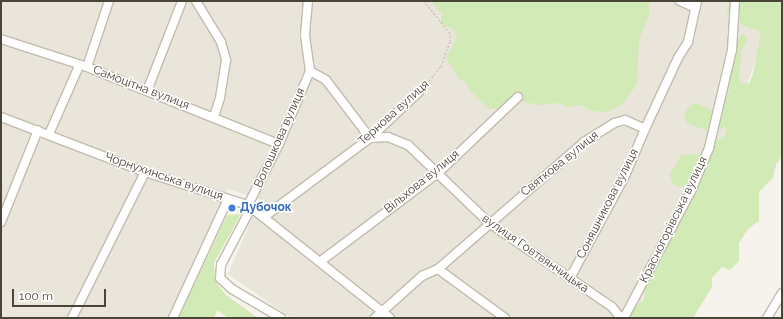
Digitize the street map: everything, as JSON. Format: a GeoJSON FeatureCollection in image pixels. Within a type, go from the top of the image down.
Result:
{"type":"FeatureCollection","features":[{"type":"Feature","properties":{"kind":"street"},"geometry":{"type":"LineString","coordinates":[[49,134],[83,67],[109,1]]}},
{"type":"Feature","properties":{"kind":"street"},"geometry":{"type":"LineString","coordinates":[[147,91],[182,1]]}},
{"type":"Feature","properties":{"kind":"street"},"geometry":{"type":"LineString","coordinates":[[196,1],[221,42],[226,60],[220,98],[214,116]]}},
{"type":"Feature","properties":{"kind":"street"},"geometry":{"type":"LineString","coordinates":[[308,1],[305,35],[310,71],[326,80],[370,138]]}},
{"type":"Feature","properties":{"kind":"street"},"geometry":{"type":"LineString","coordinates":[[645,130],[678,58],[688,42],[696,4],[680,1]]}},
{"type":"Feature","properties":{"kind":"street","name":"Красногорівська вулиця"},"geometry":{"type":"LineString","coordinates":[[624,318],[690,191],[709,148],[732,50],[735,1]]}},
{"type":"Feature","properties":{"kind":"street","name":"Самоцітна вулиця"},"geometry":{"type":"LineString","coordinates":[[1,39],[83,67],[214,116],[279,144]]}},
{"type":"Feature","properties":{"kind":"street","name":"Волошкова вулиця"},"geometry":{"type":"LineString","coordinates":[[280,318],[232,289],[220,278],[221,265],[279,144],[310,71]]}},
{"type":"Feature","properties":{"kind":"street","name":"Тернова вулиця"},"geometry":{"type":"LineString","coordinates":[[264,218],[370,138],[420,92]]}},
{"type":"Feature","properties":{"kind":"street","name":"Вільхова вулиця"},"geometry":{"type":"LineString","coordinates":[[321,261],[439,172],[518,97]]}},
{"type":"Feature","properties":{"kind":"street","name":"Чорнухинська вулиця"},"geometry":{"type":"LineString","coordinates":[[1,117],[49,134],[145,172],[249,206],[321,261],[382,313],[390,318]]}},
{"type":"Feature","properties":{"kind":"street","name":"Святкова вулиця"},"geometry":{"type":"LineString","coordinates":[[375,318],[422,276],[438,269],[489,223],[584,142],[614,123],[625,120],[645,130]]}},
{"type":"Feature","properties":{"kind":"street"},"geometry":{"type":"LineString","coordinates":[[1,222],[38,130]]}},
{"type":"Feature","properties":{"kind":"street","name":"Соняшникова вулиця"},"geometry":{"type":"LineString","coordinates":[[570,278],[625,176],[645,130]]}},
{"type":"Feature","properties":{"kind":"street","name":"вулиця Говтвянчицька"},"geometry":{"type":"LineString","coordinates":[[370,138],[388,137],[408,145],[439,172],[489,223],[612,307],[621,318]]}},
{"type":"Feature","properties":{"kind":"street"},"geometry":{"type":"LineString","coordinates":[[72,318],[145,172]]}},
{"type":"Feature","properties":{"kind":"street"},"geometry":{"type":"LineString","coordinates":[[173,318],[228,199]]}},
{"type":"Feature","properties":{"kind":"street"},"geometry":{"type":"LineString","coordinates":[[438,269],[505,318]]}},
{"type":"Feature","properties":{"kind":"street"},"geometry":{"type":"LineString","coordinates":[[767,318],[782,293]]}},
{"type":"Feature","properties":{"kind":"path","name":"Тернова вулиця"},"geometry":{"type":"LineString","coordinates":[[420,92],[441,66],[450,42],[450,33],[424,1]]}},
{"type":"Feature","properties":{"kind":"shaded area"},"geometry":{"type":"Polygon","coordinates":[[[1,1],[779,1],[724,142],[632,318],[291,318],[228,274],[260,199],[228,189],[201,245],[203,260],[183,318],[1,318],[1,1]]]}},
{"type":"Feature","properties":{"kind":"green space"},"geometry":{"type":"Polygon","coordinates":[[[431,1],[649,1],[649,14],[639,40],[637,84],[623,104],[607,112],[592,111],[580,105],[566,107],[560,103],[539,105],[525,102],[521,99],[499,108],[489,109],[471,92],[466,83],[458,78],[447,59],[446,56],[457,39],[454,29],[440,24],[442,14],[431,1]]]}},
{"type":"Feature","properties":{"kind":"green space"},"geometry":{"type":"Polygon","coordinates":[[[735,1],[782,1],[782,156],[776,165],[773,178],[759,192],[759,221],[748,229],[739,243],[739,261],[730,270],[722,267],[712,278],[712,287],[693,318],[627,318],[630,312],[643,300],[645,294],[639,285],[651,256],[662,246],[688,187],[688,184],[682,187],[673,184],[670,175],[681,155],[700,154],[707,146],[725,136],[727,129],[724,127],[718,131],[708,131],[687,123],[684,117],[687,109],[695,103],[714,110],[723,105],[729,92],[726,83],[738,37],[743,34],[748,38],[742,49],[739,79],[742,84],[749,83],[753,74],[761,32],[742,25],[736,17],[727,16],[728,7],[735,1]]]}},
{"type":"Feature","properties":{"kind":"green space"},"geometry":{"type":"Polygon","coordinates":[[[241,214],[214,263],[215,281],[226,295],[258,318],[228,318],[217,310],[214,318],[179,318],[227,215],[241,214]]]}},
{"type":"Feature","properties":{"kind":"place","name":"Дубочок"},"geometry":{"type":"Point","coordinates":[232,208]}}]}
